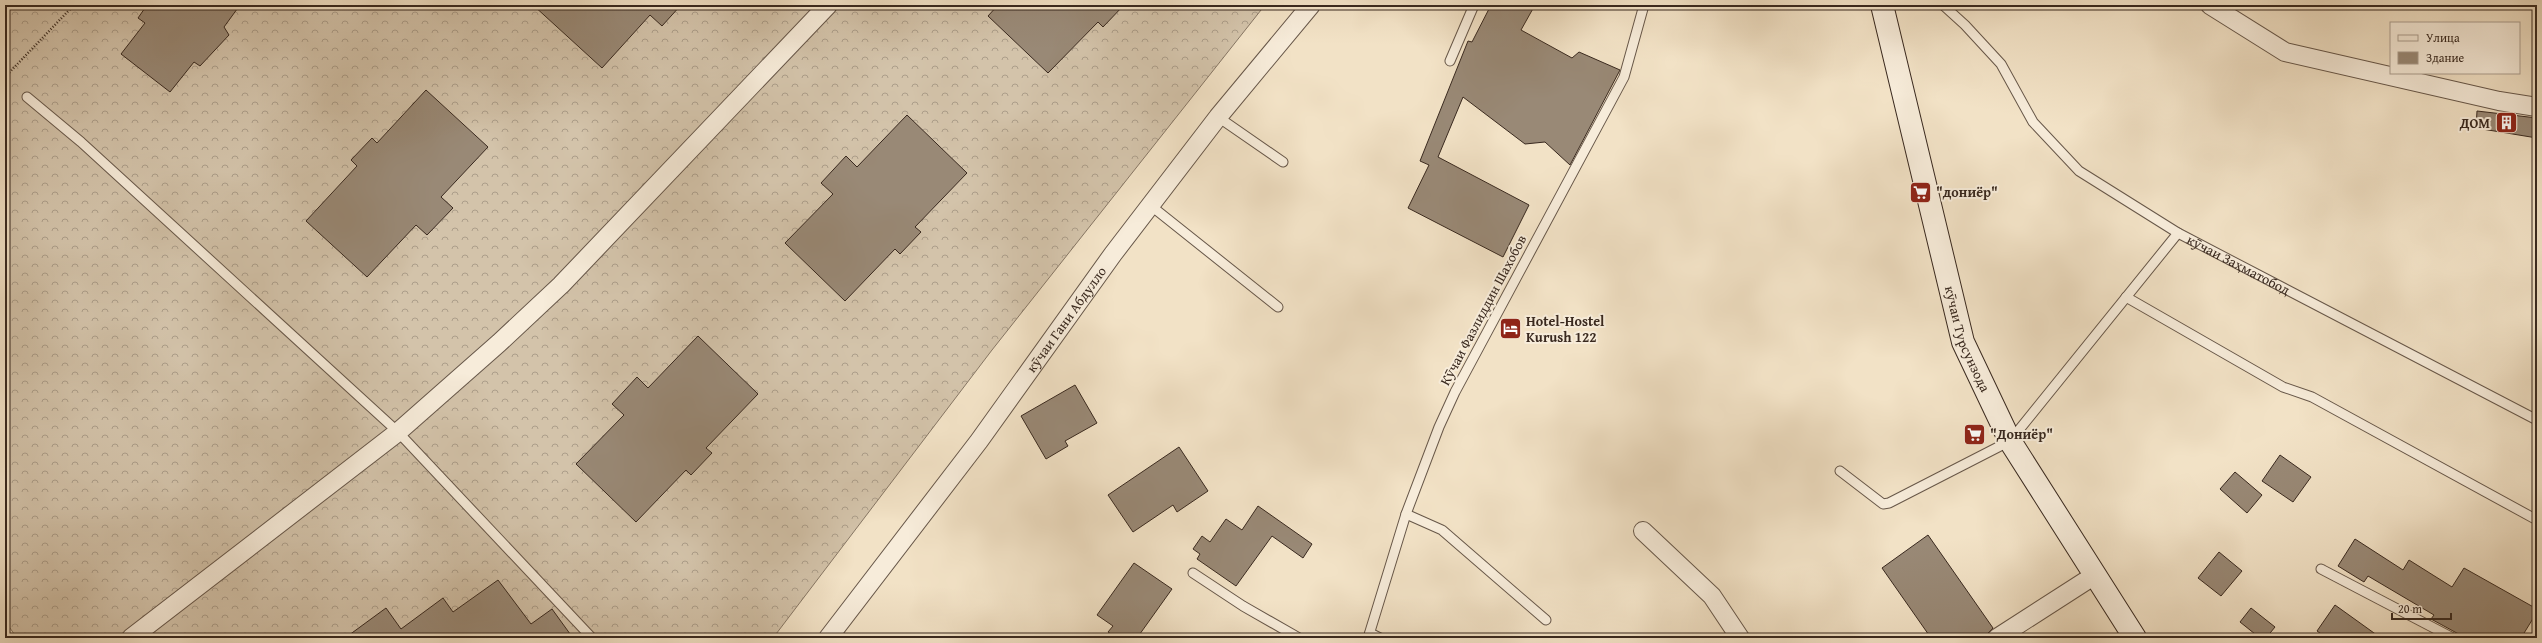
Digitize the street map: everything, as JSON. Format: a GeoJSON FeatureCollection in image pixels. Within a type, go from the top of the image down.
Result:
{"type":"FeatureCollection","features":[{"type":"Feature","properties":{"kind":"main road","name":"кӯчаи Турсунзода"},"geometry":{"type":"LineString","coordinates":[[1882,5],[1963,342],[2010,441],[2134,638]]}},
{"type":"Feature","properties":{"kind":"street"},"geometry":{"type":"LineString","coordinates":[[131,638],[398,432],[499,343],[561,285],[828,5]]}},
{"type":"Feature","properties":{"kind":"street","name":"кӯчаи Гани Абдулло"},"geometry":{"type":"LineString","coordinates":[[828,638],[979,441],[1150,205],[1218,117],[1311,5]]}},
{"type":"Feature","properties":{"kind":"street"},"geometry":{"type":"LineString","coordinates":[[2210,5],[2285,52],[2499,101],[2537,107]]}},
{"type":"Feature","properties":{"kind":"street"},"geometry":{"type":"LineString","coordinates":[[1643,530],[1712,596],[1740,638]]}},
{"type":"Feature","properties":{"kind":"street"},"geometry":{"type":"LineString","coordinates":[[1997,638],[2095,575]]}},
{"type":"Feature","properties":{"kind":"lane"},"geometry":{"type":"LineString","coordinates":[[1450,61],[1474,5]]}},
{"type":"Feature","properties":{"kind":"lane","name":"Кӯчаи Фазлиддин Шахобов"},"geometry":{"type":"LineString","coordinates":[[1369,636],[1406,514],[1439,427],[1456,392],[1624,77],[1644,5]]}},
{"type":"Feature","properties":{"kind":"lane"},"geometry":{"type":"LineString","coordinates":[[1943,5],[1965,25],[2001,64],[2033,122],[2079,171],[2178,233]]}},
{"type":"Feature","properties":{"kind":"lane"},"geometry":{"type":"LineString","coordinates":[[27,97],[81,142],[398,432],[592,638]]}},
{"type":"Feature","properties":{"kind":"lane"},"geometry":{"type":"LineString","coordinates":[[1218,117],[1283,162]]}},
{"type":"Feature","properties":{"kind":"lane"},"geometry":{"type":"LineString","coordinates":[[1150,205],[1278,307]]}},
{"type":"Feature","properties":{"kind":"lane","name":"кӯчаи Заҳматобод"},"geometry":{"type":"LineString","coordinates":[[2010,441],[2178,233],[2537,420]]}},
{"type":"Feature","properties":{"kind":"lane"},"geometry":{"type":"LineString","coordinates":[[2126,297],[2283,387],[2312,397],[2537,520]]}},
{"type":"Feature","properties":{"kind":"lane"},"geometry":{"type":"LineString","coordinates":[[1840,471],[1883,504],[1889,504],[2010,441]]}},
{"type":"Feature","properties":{"kind":"lane"},"geometry":{"type":"LineString","coordinates":[[1406,514],[1442,530],[1546,620]]}},
{"type":"Feature","properties":{"kind":"lane"},"geometry":{"type":"LineString","coordinates":[[2321,569],[2453,638]]}},
{"type":"Feature","properties":{"kind":"lane"},"geometry":{"type":"LineString","coordinates":[[1192,572],[1243,606],[1299,638]]}},
{"type":"Feature","properties":{"kind":"lane"},"geometry":{"type":"LineString","coordinates":[[1369,636],[1380,638]]}},
{"type":"Feature","properties":{"kind":"path"},"geometry":{"type":"LineString","coordinates":[[5,77],[74,5]]}},
{"type":"Feature","properties":{"kind":"green space"},"geometry":{"type":"Polygon","coordinates":[[[5,5],[1265,5],[992,350],[773,638],[17,638],[5,621],[5,5]]]}},
{"type":"Feature","properties":{"kind":"building"},"geometry":{"type":"Polygon","coordinates":[[[147,5],[240,5],[224,27],[229,35],[200,66],[194,62],[170,92],[121,54],[145,23],[138,18],[147,5]]]}},
{"type":"Feature","properties":{"kind":"building"},"geometry":{"type":"Polygon","coordinates":[[[533,5],[681,5],[662,26],[650,15],[602,68],[533,5]]]}},
{"type":"Feature","properties":{"kind":"building"},"geometry":{"type":"Polygon","coordinates":[[[998,5],[1124,5],[1103,27],[1098,22],[1048,73],[988,16],[998,5]]]}},
{"type":"Feature","properties":{"kind":"building"},"geometry":{"type":"Polygon","coordinates":[[[1491,5],[1535,5],[1521,30],[1572,58],[1579,52],[1620,70],[1570,165],[1545,142],[1525,144],[1463,97],[1438,157],[1529,205],[1503,257],[1408,208],[1429,165],[1420,161],[1468,41],[1472,42],[1491,5]]]}},
{"type":"Feature","properties":{"kind":"building"},"geometry":{"type":"Polygon","coordinates":[[[426,90],[488,147],[441,197],[453,208],[427,235],[416,225],[367,277],[306,221],[357,166],[351,160],[372,138],[377,143],[426,90]]]}},
{"type":"Feature","properties":{"kind":"building","name":"ДОМ"},"geometry":{"type":"Polygon","coordinates":[[[2477,111],[2537,118],[2537,138],[2476,128],[2477,111]]]}},
{"type":"Feature","properties":{"kind":"building"},"geometry":{"type":"Polygon","coordinates":[[[907,115],[967,173],[915,227],[921,232],[900,254],[895,249],[845,301],[785,243],[833,194],[821,183],[846,156],[857,167],[907,115]]]}},
{"type":"Feature","properties":{"kind":"building"},"geometry":{"type":"Polygon","coordinates":[[[698,336],[758,394],[706,448],[712,453],[691,475],[686,470],[636,522],[576,464],[624,415],[612,404],[637,377],[648,388],[698,336]]]}},
{"type":"Feature","properties":{"kind":"building"},"geometry":{"type":"Polygon","coordinates":[[[1075,385],[1097,423],[1065,441],[1068,446],[1046,459],[1021,416],[1075,385]]]}},
{"type":"Feature","properties":{"kind":"building"},"geometry":{"type":"Polygon","coordinates":[[[1179,447],[1208,491],[1177,512],[1173,505],[1133,532],[1108,495],[1179,447]]]}},
{"type":"Feature","properties":{"kind":"building"},"geometry":{"type":"Polygon","coordinates":[[[2280,455],[2311,477],[2293,502],[2262,481],[2280,455]]]}},
{"type":"Feature","properties":{"kind":"building"},"geometry":{"type":"Polygon","coordinates":[[[2235,472],[2262,495],[2247,513],[2220,489],[2235,472]]]}},
{"type":"Feature","properties":{"kind":"building"},"geometry":{"type":"Polygon","coordinates":[[[1258,506],[1312,544],[1303,558],[1272,536],[1236,586],[1197,559],[1200,554],[1193,549],[1202,536],[1210,542],[1226,519],[1242,530],[1258,506]]]}},
{"type":"Feature","properties":{"kind":"building"},"geometry":{"type":"Polygon","coordinates":[[[1928,535],[1993,628],[1983,638],[1931,638],[1882,568],[1928,535]]]}},
{"type":"Feature","properties":{"kind":"building"},"geometry":{"type":"Polygon","coordinates":[[[2355,539],[2403,570],[2409,560],[2452,587],[2464,568],[2537,609],[2537,612],[2521,638],[2466,638],[2431,619],[2434,615],[2368,576],[2364,582],[2338,566],[2355,539]]]}},
{"type":"Feature","properties":{"kind":"building"},"geometry":{"type":"Polygon","coordinates":[[[2219,552],[2242,571],[2221,596],[2198,578],[2219,552]]]}},
{"type":"Feature","properties":{"kind":"building"},"geometry":{"type":"Polygon","coordinates":[[[1134,563],[1172,589],[1137,638],[1117,638],[1108,632],[1113,626],[1097,615],[1134,563]]]}},
{"type":"Feature","properties":{"kind":"building"},"geometry":{"type":"Polygon","coordinates":[[[498,580],[531,624],[552,609],[573,638],[345,638],[386,608],[401,629],[443,598],[453,612],[498,580]]]}},
{"type":"Feature","properties":{"kind":"building"},"geometry":{"type":"Polygon","coordinates":[[[2335,605],[2381,638],[2327,638],[2317,631],[2335,605]]]}},
{"type":"Feature","properties":{"kind":"building"},"geometry":{"type":"Polygon","coordinates":[[[2251,608],[2275,627],[2266,638],[2260,638],[2240,622],[2251,608]]]}},
{"type":"Feature","properties":{"kind":"place","name":"ДОМ"},"geometry":{"type":"Point","coordinates":[2506,123]}},
{"type":"Feature","properties":{"kind":"place","name":"\"дониёр\""},"geometry":{"type":"Point","coordinates":[1921,192]}},
{"type":"Feature","properties":{"kind":"place","name":"Hotel-Hostel Kurush 122"},"geometry":{"type":"Point","coordinates":[1511,329]}},
{"type":"Feature","properties":{"kind":"place","name":"\"Дониёр\""},"geometry":{"type":"Point","coordinates":[1974,434]}}]}
